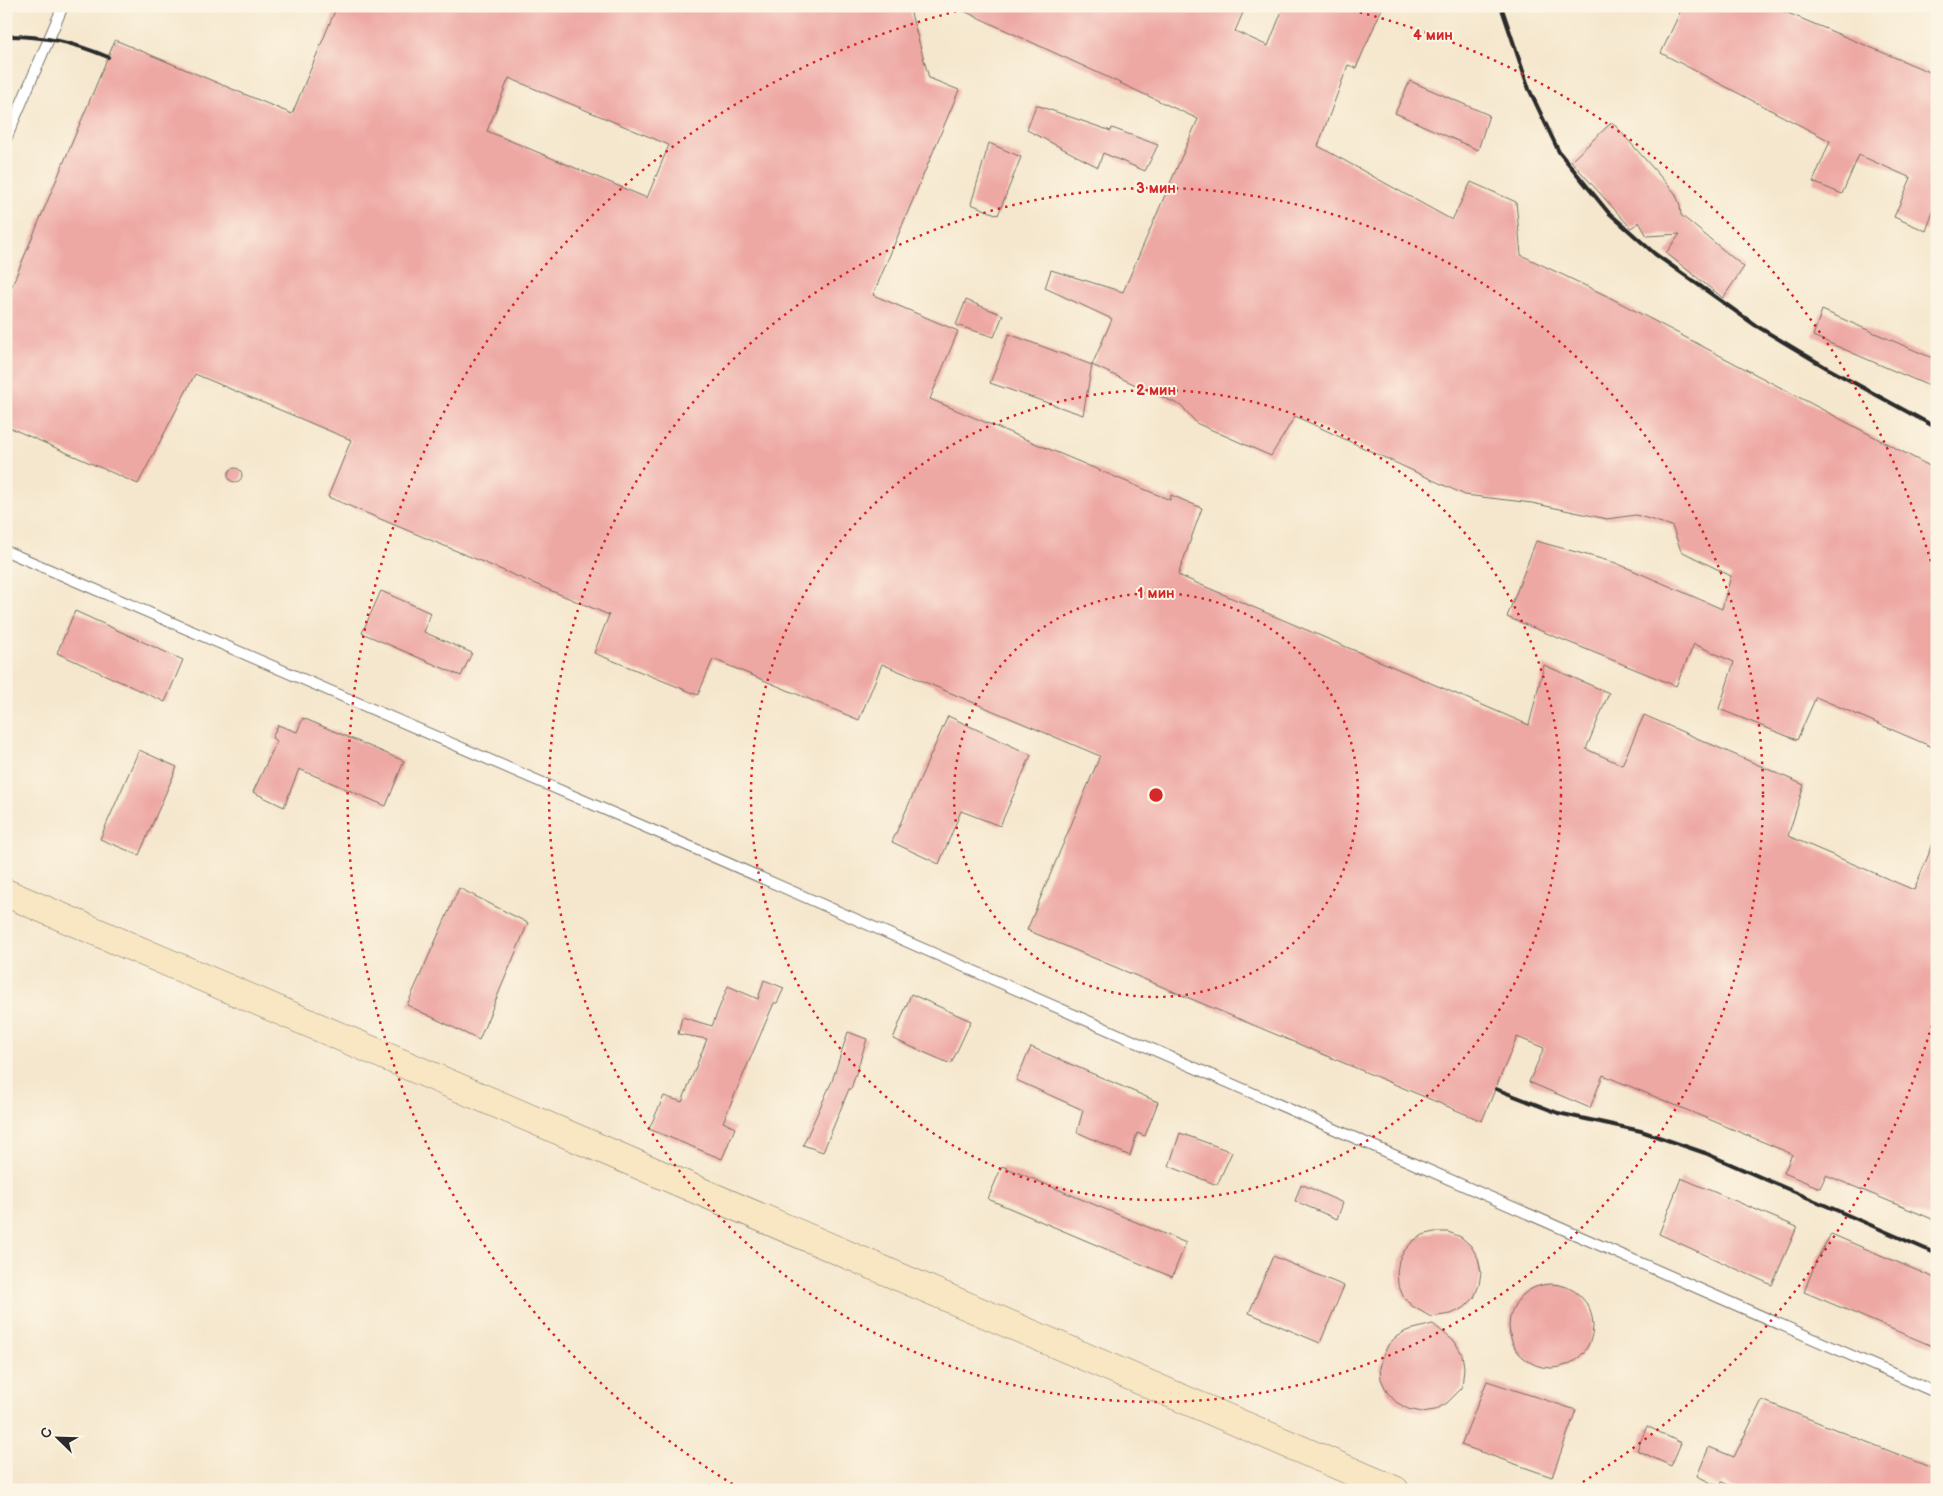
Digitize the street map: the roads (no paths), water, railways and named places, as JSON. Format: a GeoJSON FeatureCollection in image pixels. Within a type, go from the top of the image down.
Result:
{"type":"FeatureCollection","features":[{"type":"Feature","properties":{"kind":"street"},"geometry":{"type":"LineString","coordinates":[[6,893],[1395,1490]]}},
{"type":"Feature","properties":{"kind":"lane"},"geometry":{"type":"LineString","coordinates":[[6,139],[63,6]]}},
{"type":"Feature","properties":{"kind":"lane"},"geometry":{"type":"LineString","coordinates":[[6,551],[650,829],[1937,1393]]}},
{"type":"Feature","properties":{"kind":"railway"},"geometry":{"type":"LineString","coordinates":[[1501,6],[1529,89],[1559,152],[1608,212],[1655,254],[1755,325],[1827,368],[1937,428]]}},
{"type":"Feature","properties":{"kind":"railway"},"geometry":{"type":"LineString","coordinates":[[6,36],[34,37],[58,41],[82,47],[108,57]]}},
{"type":"Feature","properties":{"kind":"railway"},"geometry":{"type":"LineString","coordinates":[[1496,1089],[1558,1113],[1641,1131],[1705,1153],[1937,1254]]}}]}
